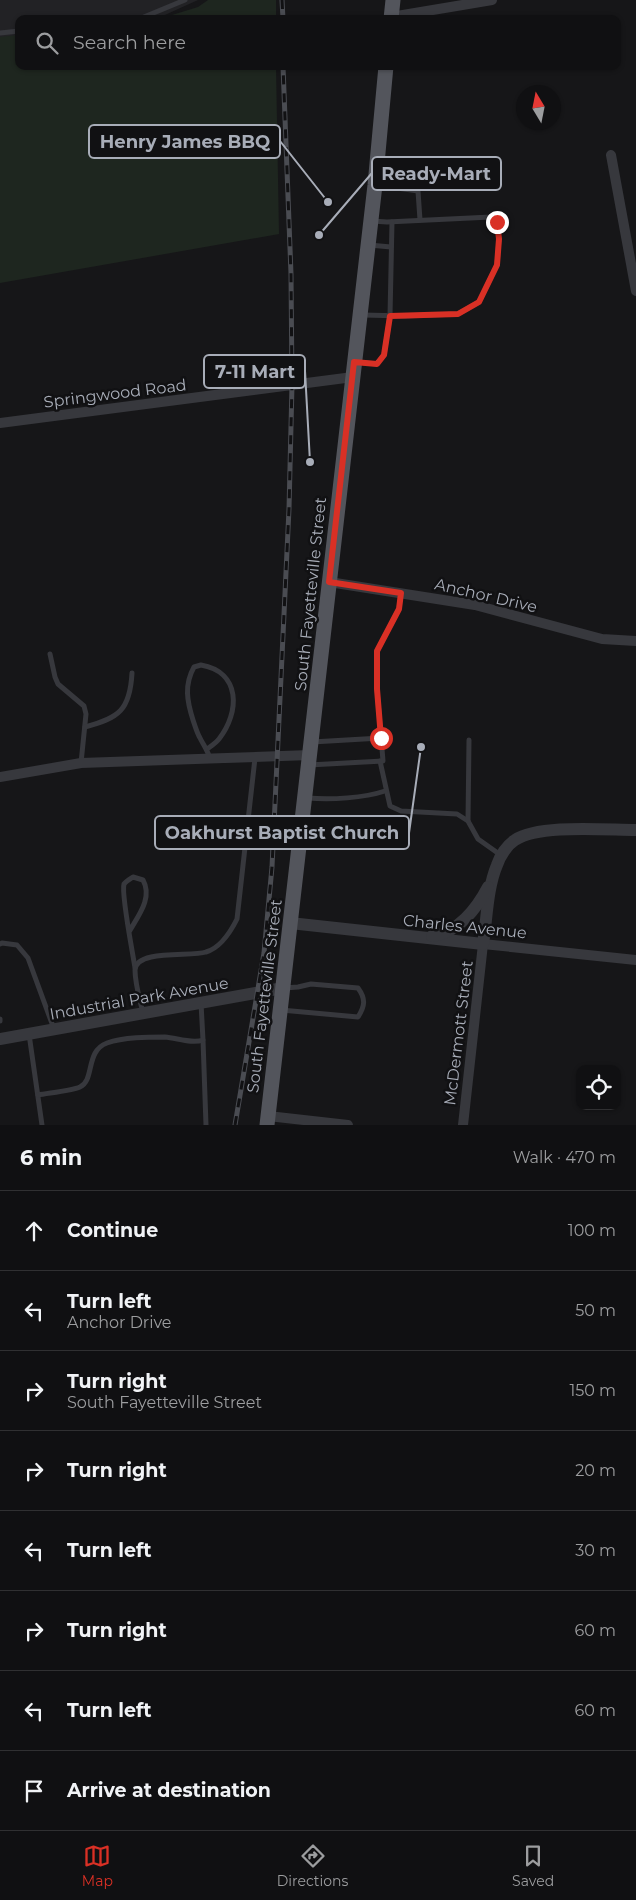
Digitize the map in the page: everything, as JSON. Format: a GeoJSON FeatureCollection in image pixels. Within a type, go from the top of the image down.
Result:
{"type":"FeatureCollection","features":[{"type":"Feature","properties":{"kind":"main road"},"geometry":{"type":"LineString","coordinates":[[391,15],[393,0]]}},
{"type":"Feature","properties":{"kind":"main road","name":"South Fayetteville Street"},"geometry":{"type":"LineString","coordinates":[[267,1120],[375,184],[386,70]]}},
{"type":"Feature","properties":{"kind":"street"},"geometry":{"type":"LineString","coordinates":[[408,15],[492,0]]}},
{"type":"Feature","properties":{"kind":"street"},"geometry":{"type":"LineString","coordinates":[[611,155],[636,291]]}},
{"type":"Feature","properties":{"kind":"street","name":"Springwood Road"},"geometry":{"type":"LineString","coordinates":[[0,423],[353,369]]}},
{"type":"Feature","properties":{"kind":"street","name":"Anchor Drive"},"geometry":{"type":"LineString","coordinates":[[329,582],[475,605],[602,640],[636,640]]}},
{"type":"Feature","properties":{"kind":"street"},"geometry":{"type":"LineString","coordinates":[[0,777],[81,763],[209,754],[255,758],[310,754]]}},
{"type":"Feature","properties":{"kind":"street"},"geometry":{"type":"LineString","coordinates":[[483,944],[492,881],[497,864],[507,847],[515,840],[527,834],[541,832],[636,830]]}},
{"type":"Feature","properties":{"kind":"street"},"geometry":{"type":"LineString","coordinates":[[422,938],[438,935],[450,930],[468,916],[482,899],[492,881]]}},
{"type":"Feature","properties":{"kind":"street","name":"Charles Avenue"},"geometry":{"type":"LineString","coordinates":[[290,923],[636,960]]}},
{"type":"Feature","properties":{"kind":"street","name":"McDermott Street"},"geometry":{"type":"LineString","coordinates":[[463,1125],[483,944]]}},
{"type":"Feature","properties":{"kind":"street","name":"Industrial Park Avenue"},"geometry":{"type":"LineString","coordinates":[[0,1039],[283,988]]}},
{"type":"Feature","properties":{"kind":"street"},"geometry":{"type":"LineString","coordinates":[[267,1120],[348,1125]]}},
{"type":"Feature","properties":{"kind":"lane"},"geometry":{"type":"LineString","coordinates":[[149,15],[185,0]]}},
{"type":"Feature","properties":{"kind":"lane"},"geometry":{"type":"LineString","coordinates":[[0,33],[15,31]]}},
{"type":"Feature","properties":{"kind":"lane"},"geometry":{"type":"LineString","coordinates":[[375,184],[418,191],[420,220]]}},
{"type":"Feature","properties":{"kind":"lane"},"geometry":{"type":"LineString","coordinates":[[360,315],[458,314],[479,302],[497,265],[499,239],[497,222],[491,217],[392,222],[370,220]]}},
{"type":"Feature","properties":{"kind":"lane"},"geometry":{"type":"LineString","coordinates":[[353,369],[377,364],[384,355],[390,316],[392,222]]}},
{"type":"Feature","properties":{"kind":"lane"},"geometry":{"type":"LineString","coordinates":[[368,244],[391,247]]}},
{"type":"Feature","properties":{"kind":"lane"},"geometry":{"type":"LineString","coordinates":[[380,761],[383,761],[377,689],[377,651],[399,609],[401,593]]}},
{"type":"Feature","properties":{"kind":"lane"},"geometry":{"type":"LineString","coordinates":[[50,654],[58,684],[84,706],[86,714],[81,763]]}},
{"type":"Feature","properties":{"kind":"lane"},"geometry":{"type":"LineString","coordinates":[[201,665],[220,672],[232,688],[234,698],[232,714],[209,754],[199,737],[187,698],[187,688],[191,672],[194,667],[201,665]]}},
{"type":"Feature","properties":{"kind":"lane"},"geometry":{"type":"LineString","coordinates":[[85,727],[105,722],[119,714],[126,704],[131,689],[132,673]]}},
{"type":"Feature","properties":{"kind":"lane"},"geometry":{"type":"LineString","coordinates":[[310,754],[381,738]]}},
{"type":"Feature","properties":{"kind":"lane"},"geometry":{"type":"LineString","coordinates":[[468,821],[469,740]]}},
{"type":"Feature","properties":{"kind":"lane"},"geometry":{"type":"LineString","coordinates":[[310,754],[380,761]]}},
{"type":"Feature","properties":{"kind":"lane"},"geometry":{"type":"LineString","coordinates":[[135,969],[139,962],[150,956],[207,952],[229,935],[237,919],[255,758]]}},
{"type":"Feature","properties":{"kind":"lane"},"geometry":{"type":"LineString","coordinates":[[380,761],[390,806],[401,811],[457,814],[468,821],[478,839],[502,856]]}},
{"type":"Feature","properties":{"kind":"lane"},"geometry":{"type":"LineString","coordinates":[[305,798],[346,797],[374,794],[386,790]]}},
{"type":"Feature","properties":{"kind":"lane"},"geometry":{"type":"LineString","coordinates":[[129,932],[146,899],[147,886],[143,880],[133,877],[124,886],[129,932],[143,1013]]}},
{"type":"Feature","properties":{"kind":"lane"},"geometry":{"type":"LineString","coordinates":[[0,944],[16,945],[28,958],[55,1029]]}},
{"type":"Feature","properties":{"kind":"lane"},"geometry":{"type":"LineString","coordinates":[[280,1010],[358,1016],[364,1006],[363,995],[358,988],[310,984],[283,988]]}},
{"type":"Feature","properties":{"kind":"lane"},"geometry":{"type":"LineString","coordinates":[[201,1003],[206,1125]]}},
{"type":"Feature","properties":{"kind":"lane"},"geometry":{"type":"LineString","coordinates":[[29,1034],[42,1125]]}},
{"type":"Feature","properties":{"kind":"lane"},"geometry":{"type":"LineString","coordinates":[[38,1095],[80,1087],[85,1081],[96,1050],[106,1043],[166,1037],[198,1042],[203,1040]]}},
{"type":"Feature","properties":{"kind":"shaded area"},"geometry":{"type":"Polygon","coordinates":[[[0,0],[198,0],[165,15],[15,15],[15,36],[0,38],[0,0]]]}},
{"type":"Feature","properties":{"kind":"shaded area"},"geometry":{"type":"Polygon","coordinates":[[[208,0],[276,0],[276,15],[172,15],[198,7],[208,0]]]}},
{"type":"Feature","properties":{"kind":"shaded area"},"geometry":{"type":"Polygon","coordinates":[[[15,35],[15,70],[276,70],[279,234],[0,283],[0,37],[15,35]]]}},
{"type":"Feature","properties":{"kind":"railway"},"geometry":{"type":"LineString","coordinates":[[282,0],[283,15]]}},
{"type":"Feature","properties":{"kind":"railway"},"geometry":{"type":"LineString","coordinates":[[235,1125],[264,953],[272,867],[289,509],[292,385],[291,274],[283,70]]}},
{"type":"Feature","properties":{"kind":"place","name":"Henry James BBQ"},"geometry":{"type":"Point","coordinates":[328,202]}},
{"type":"Feature","properties":{"kind":"place","name":"Ready-Mart"},"geometry":{"type":"Point","coordinates":[319,235]}},
{"type":"Feature","properties":{"kind":"place","name":"7-11 Mart"},"geometry":{"type":"Point","coordinates":[310,462]}},
{"type":"Feature","properties":{"kind":"place","name":"Oakhurst Baptist Church"},"geometry":{"type":"Point","coordinates":[421,747]}},
{"type":"Feature","properties":{"kind":"route"},"geometry":{"type":"LineString","coordinates":[[381,738],[377,689],[377,651],[399,609],[401,593],[329,582],[354,362],[377,364],[384,355],[390,316],[458,314],[479,302],[497,265],[499,239],[497,222]]}}]}
